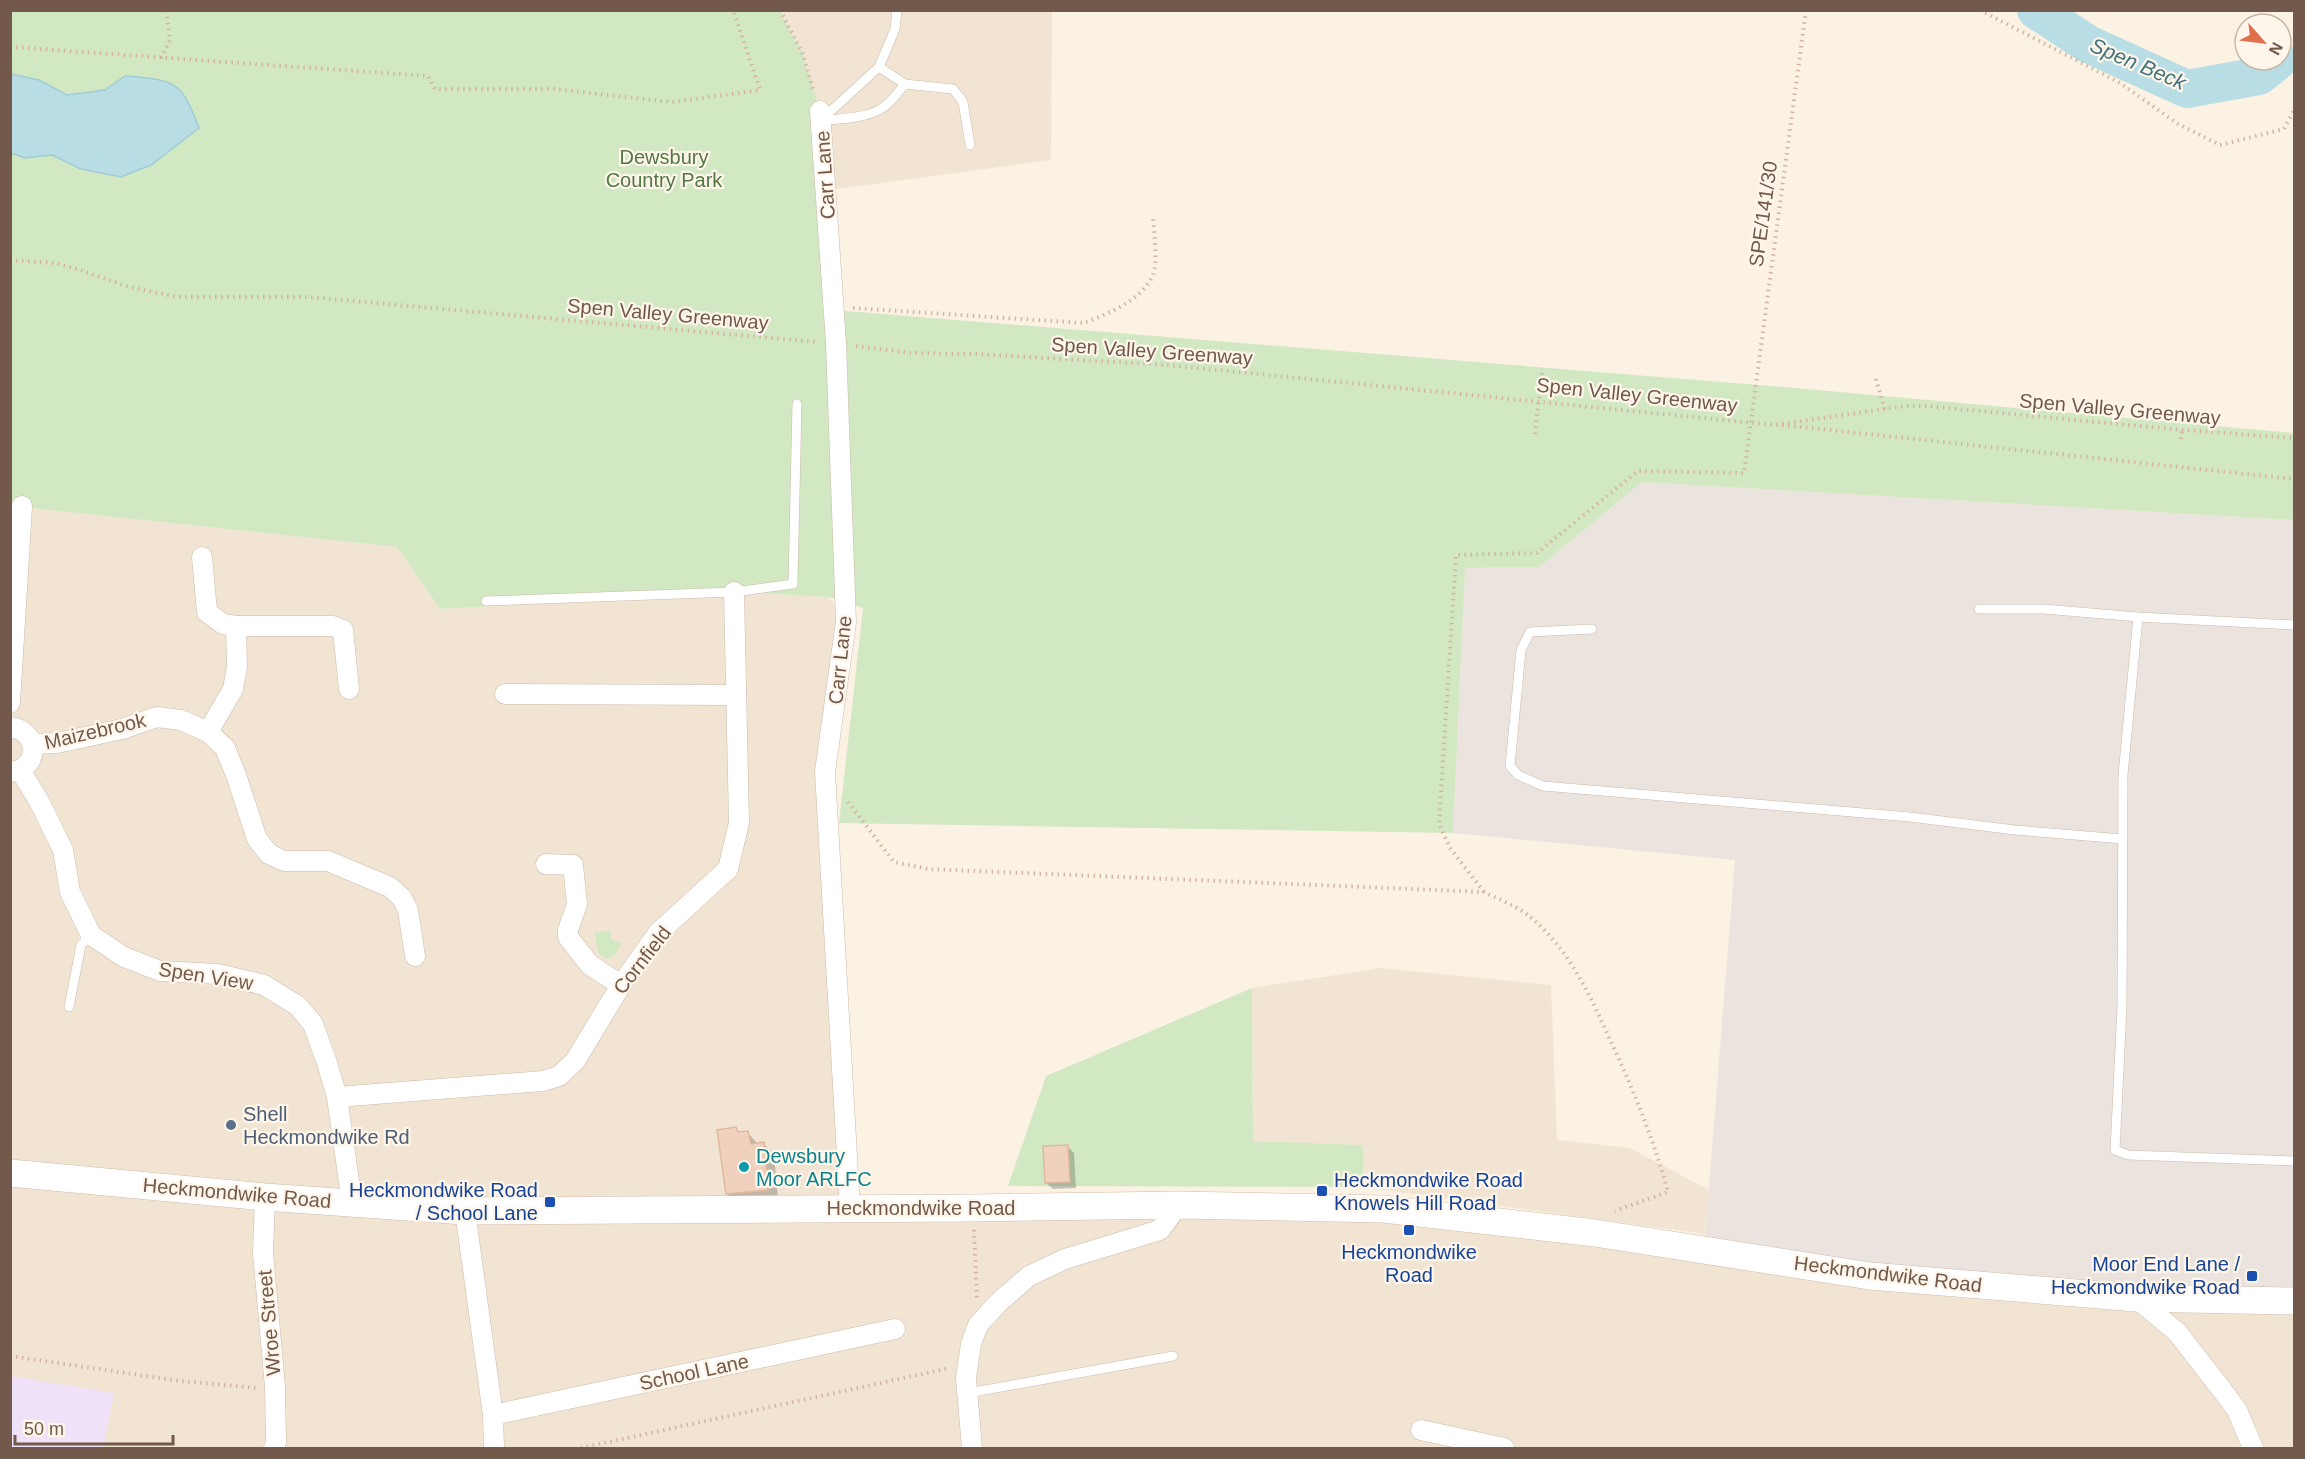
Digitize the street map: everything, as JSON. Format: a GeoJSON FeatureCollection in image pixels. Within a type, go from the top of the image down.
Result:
{"type":"FeatureCollection","features":[{"type":"Feature","properties":{"kind":"main road","name":"Heckmondwike Road"},"geometry":{"type":"LineString","coordinates":[[10,1173],[265,1197],[465,1211],[1178,1205],[1384,1209],[1595,1233],[1870,1276],[2136,1298],[2295,1301]]}},
{"type":"Feature","properties":{"kind":"street","name":"Carr Lane"},"geometry":{"type":"LineString","coordinates":[[820,116],[836,344],[846,622],[825,772],[849,1208]]}},
{"type":"Feature","properties":{"kind":"street"},"geometry":{"type":"LineString","coordinates":[[10,703],[13,608],[22,507]]}},
{"type":"Feature","properties":{"kind":"street"},"geometry":{"type":"LineString","coordinates":[[202,557],[207,612],[223,624],[333,626],[343,630],[350,689]]}},
{"type":"Feature","properties":{"kind":"street","name":"Cornfield"},"geometry":{"type":"LineString","coordinates":[[337,1097],[543,1081],[559,1076],[575,1061],[621,985],[658,933],[728,870],[739,823],[734,592]]}},
{"type":"Feature","properties":{"kind":"street"},"geometry":{"type":"LineString","coordinates":[[208,732],[233,689],[237,667],[236,626]]}},
{"type":"Feature","properties":{"kind":"street"},"geometry":{"type":"LineString","coordinates":[[505,694],[736,695]]}},
{"type":"Feature","properties":{"kind":"street","name":"Maizebrook"},"geometry":{"type":"LineString","coordinates":[[33,744],[57,743],[122,729],[157,717],[181,720],[208,732],[225,748],[257,839],[269,854],[284,861],[328,861],[390,887],[402,898],[408,910],[415,956]]}},
{"type":"Feature","properties":{"kind":"street"},"geometry":{"type":"LineString","coordinates":[[10,727],[24,732],[33,744],[31,759],[15,771],[39,801],[63,850],[70,892],[91,935]]}},
{"type":"Feature","properties":{"kind":"street"},"geometry":{"type":"LineString","coordinates":[[546,864],[573,865],[577,904],[568,930],[568,937],[590,965],[621,985]]}},
{"type":"Feature","properties":{"kind":"street","name":"Spen View"},"geometry":{"type":"LineString","coordinates":[[91,935],[124,957],[160,971],[218,974],[264,985],[298,1006],[313,1024],[337,1097],[352,1203]]}},
{"type":"Feature","properties":{"kind":"street","name":"Wroe Street"},"geometry":{"type":"LineString","coordinates":[[265,1197],[263,1253],[275,1387],[276,1442],[274,1449]]}},
{"type":"Feature","properties":{"kind":"street"},"geometry":{"type":"LineString","coordinates":[[972,1449],[967,1364],[978,1325],[999,1302],[1029,1276],[1065,1259],[1161,1230],[1178,1205]]}},
{"type":"Feature","properties":{"kind":"street"},"geometry":{"type":"LineString","coordinates":[[465,1211],[493,1415],[494,1449]]}},
{"type":"Feature","properties":{"kind":"street"},"geometry":{"type":"LineString","coordinates":[[2136,1298],[2177,1332],[2222,1390],[2237,1410],[2253,1449]]}},
{"type":"Feature","properties":{"kind":"street","name":"School Lane"},"geometry":{"type":"LineString","coordinates":[[493,1415],[895,1329]]}},
{"type":"Feature","properties":{"kind":"street"},"geometry":{"type":"LineString","coordinates":[[1421,1430],[1504,1449]]}},
{"type":"Feature","properties":{"kind":"lane"},"geometry":{"type":"LineString","coordinates":[[820,116],[879,67],[895,29],[897,10]]}},
{"type":"Feature","properties":{"kind":"lane"},"geometry":{"type":"LineString","coordinates":[[879,67],[905,84],[953,89],[963,102],[970,145]]}},
{"type":"Feature","properties":{"kind":"lane"},"geometry":{"type":"LineString","coordinates":[[820,116],[857,117],[874,112],[885,106],[905,84]]}},
{"type":"Feature","properties":{"kind":"lane"},"geometry":{"type":"LineString","coordinates":[[486,601],[734,592],[793,584],[797,404]]}},
{"type":"Feature","properties":{"kind":"lane"},"geometry":{"type":"LineString","coordinates":[[1978,609],[2044,609],[2138,617],[2295,625]]}},
{"type":"Feature","properties":{"kind":"lane"},"geometry":{"type":"LineString","coordinates":[[2138,617],[2123,775],[2122,1008],[2115,1150],[2128,1155],[2271,1162],[2295,1161]]}},
{"type":"Feature","properties":{"kind":"lane"},"geometry":{"type":"LineString","coordinates":[[1592,629],[1530,632],[1521,650],[1510,766],[1518,775],[1543,786],[1910,817],[2015,830],[2123,839]]}},
{"type":"Feature","properties":{"kind":"lane"},"geometry":{"type":"LineString","coordinates":[[69,1007],[81,945],[91,935]]}},
{"type":"Feature","properties":{"kind":"lane"},"geometry":{"type":"LineString","coordinates":[[968,1394],[1173,1356]]}},
{"type":"Feature","properties":{"kind":"path"},"geometry":{"type":"LineString","coordinates":[[161,58],[170,40],[166,10]]}},
{"type":"Feature","properties":{"kind":"path"},"geometry":{"type":"LineString","coordinates":[[10,47],[428,76],[435,89],[554,89],[672,102],[760,90],[733,10]]}},
{"type":"Feature","properties":{"kind":"path"},"geometry":{"type":"LineString","coordinates":[[780,10],[802,52],[820,116]]}},
{"type":"Feature","properties":{"kind":"path","name":"SPE/141/30"},"geometry":{"type":"LineString","coordinates":[[1484,892],[1450,848],[1439,824],[1456,555],[1536,553],[1638,471],[1744,473],[1806,10]]}},
{"type":"Feature","properties":{"kind":"path"},"geometry":{"type":"LineString","coordinates":[[1980,10],[2120,83],[2178,124],[2220,145],[2284,129],[2295,110]]}},
{"type":"Feature","properties":{"kind":"path"},"geometry":{"type":"LineString","coordinates":[[834,307],[1084,323],[1110,313],[1138,294],[1154,274],[1154,217]]}},
{"type":"Feature","properties":{"kind":"path","name":"Spen Valley Greenway"},"geometry":{"type":"LineString","coordinates":[[10,260],[74,268],[129,286],[178,297],[308,297],[836,344],[912,353],[976,354],[1167,365],[1774,425],[1927,406],[2182,430],[2295,438]]}},
{"type":"Feature","properties":{"kind":"path"},"geometry":{"type":"LineString","coordinates":[[1535,434],[1542,373]]}},
{"type":"Feature","properties":{"kind":"path"},"geometry":{"type":"LineString","coordinates":[[1876,379],[1885,410]]}},
{"type":"Feature","properties":{"kind":"path"},"geometry":{"type":"LineString","coordinates":[[1774,425],[2295,479]]}},
{"type":"Feature","properties":{"kind":"path"},"geometry":{"type":"LineString","coordinates":[[2181,439],[2182,430]]}},
{"type":"Feature","properties":{"kind":"path"},"geometry":{"type":"LineString","coordinates":[[825,772],[894,862],[928,869],[1484,892],[1528,915],[1570,960],[1602,1021],[1655,1146],[1668,1192],[1597,1217],[1595,1233]]}},
{"type":"Feature","properties":{"kind":"path"},"geometry":{"type":"LineString","coordinates":[[973,1208],[978,1325]]}},
{"type":"Feature","properties":{"kind":"path"},"geometry":{"type":"LineString","coordinates":[[10,1356],[180,1381],[275,1387]]}},
{"type":"Feature","properties":{"kind":"path"},"geometry":{"type":"LineString","coordinates":[[581,1449],[967,1364]]}},
{"type":"Feature","properties":{"kind":"shaded area"},"geometry":{"type":"Polygon","coordinates":[[[740,11],[1052,11],[1051,160],[808,193],[740,11]]]}},
{"type":"Feature","properties":{"kind":"shaded area"},"geometry":{"type":"Polygon","coordinates":[[[1642,482],[2294,520],[2294,1301],[1704,1249],[1735,860],[1453,833],[1465,568],[1539,567],[1642,482]]]}},
{"type":"Feature","properties":{"kind":"shaded area"},"geometry":{"type":"Polygon","coordinates":[[[10,506],[397,547],[440,609],[734,592],[829,597],[846,622],[825,772],[850,1209],[1178,1205],[2294,1301],[2294,1448],[11,1448],[10,506]]]}},
{"type":"Feature","properties":{"kind":"shaded area"},"geometry":{"type":"Polygon","coordinates":[[[1380,968],[1551,985],[1557,1140],[1630,1148],[1709,1190],[1705,1234],[1363,1187],[1362,1145],[1253,1141],[1252,988],[1380,968]]]}},
{"type":"Feature","properties":{"kind":"shaded area"},"geometry":{"type":"Polygon","coordinates":[[[10,1376],[114,1393],[103,1448],[11,1448],[10,1376]]]}},
{"type":"Feature","properties":{"kind":"green space","name":"Dewsbury Country Park"},"geometry":{"type":"Polygon","coordinates":[[[10,11],[780,11],[802,52],[820,111],[834,310],[1784,387],[2294,433],[2294,520],[1642,482],[1539,567],[1465,568],[1453,833],[839,823],[863,608],[829,597],[734,592],[440,609],[397,547],[11,506],[10,11]]]}},
{"type":"Feature","properties":{"kind":"green space"},"geometry":{"type":"Polygon","coordinates":[[[611,930],[610,938],[622,943],[615,955],[608,959],[599,955],[594,933],[611,930]]]}},
{"type":"Feature","properties":{"kind":"green space"},"geometry":{"type":"Polygon","coordinates":[[[1252,988],[1253,1141],[1363,1145],[1363,1187],[1008,1186],[1046,1076],[1252,988]]]}},
{"type":"Feature","properties":{"kind":"water"},"geometry":{"type":"Polygon","coordinates":[[[11,74],[39,80],[67,95],[105,90],[125,76],[166,82],[174,85],[187,100],[199,128],[151,165],[121,177],[81,169],[52,155],[25,158],[11,153],[11,74]]]}},
{"type":"Feature","properties":{"kind":"building","name":"Dewsbury Moor ARLFC"},"geometry":{"type":"Polygon","coordinates":[[[736,1127],[738,1132],[748,1131],[751,1144],[764,1142],[768,1190],[726,1194],[717,1130],[736,1127]]]}},
{"type":"Feature","properties":{"kind":"building"},"geometry":{"type":"Polygon","coordinates":[[[1068,1145],[1070,1182],[1045,1183],[1043,1146],[1068,1145]]]}},
{"type":"Feature","properties":{"kind":"waterway","name":"Spen Beck"},"geometry":{"type":"LineString","coordinates":[[2036,10],[2088,44],[2187,89],[2259,76],[2264,72]]}},
{"type":"Feature","properties":{"kind":"place","name":"Shell Heckmondwike Rd"},"geometry":{"type":"Point","coordinates":[231,1125]}},
{"type":"Feature","properties":{"kind":"place","name":"Dewsbury Moor ARLFC"},"geometry":{"type":"Point","coordinates":[744,1167]}},
{"type":"Feature","properties":{"kind":"place","name":"Heckmondwike Road Knowels Hill Road"},"geometry":{"type":"Point","coordinates":[1322,1191]}},
{"type":"Feature","properties":{"kind":"place","name":"Heckmondwike Road / School Lane"},"geometry":{"type":"Point","coordinates":[550,1202]}},
{"type":"Feature","properties":{"kind":"place","name":"Heckmondwike Road"},"geometry":{"type":"Point","coordinates":[1409,1230]}},
{"type":"Feature","properties":{"kind":"place","name":"Moor End Lane / Heckmondwike Road"},"geometry":{"type":"Point","coordinates":[2252,1276]}}]}
